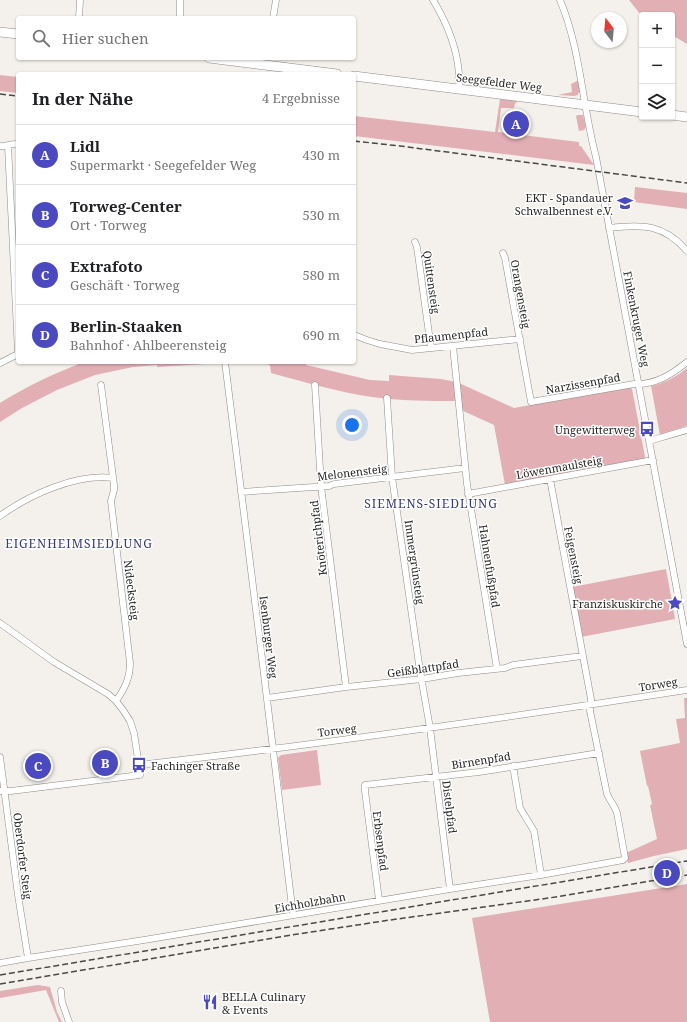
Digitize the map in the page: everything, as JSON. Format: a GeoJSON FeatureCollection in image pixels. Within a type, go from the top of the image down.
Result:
{"type":"FeatureCollection","features":[{"type":"Feature","properties":{"kind":"street"},"geometry":{"type":"LineString","coordinates":[[79,16],[80,0]]}},
{"type":"Feature","properties":{"kind":"street"},"geometry":{"type":"LineString","coordinates":[[180,0],[180,16]]}},
{"type":"Feature","properties":{"kind":"street"},"geometry":{"type":"LineString","coordinates":[[273,16],[276,0]]}},
{"type":"Feature","properties":{"kind":"street"},"geometry":{"type":"LineString","coordinates":[[432,0],[446,25],[456,53],[459,89]]}},
{"type":"Feature","properties":{"kind":"street","name":"Finkenkruger Weg"},"geometry":{"type":"LineString","coordinates":[[560,0],[575,46],[687,644]]}},
{"type":"Feature","properties":{"kind":"street"},"geometry":{"type":"LineString","coordinates":[[0,32],[16,34]]}},
{"type":"Feature","properties":{"kind":"street"},"geometry":{"type":"LineString","coordinates":[[240,60],[271,62],[326,72]]}},
{"type":"Feature","properties":{"kind":"street","name":"Seegefelder Weg"},"geometry":{"type":"LineString","coordinates":[[356,76],[639,112]]}},
{"type":"Feature","properties":{"kind":"street"},"geometry":{"type":"LineString","coordinates":[[675,115],[687,117]]}},
{"type":"Feature","properties":{"kind":"street"},"geometry":{"type":"LineString","coordinates":[[0,146],[16,144]]}},
{"type":"Feature","properties":{"kind":"street"},"geometry":{"type":"LineString","coordinates":[[8,146],[16,312]]}},
{"type":"Feature","properties":{"kind":"street"},"geometry":{"type":"LineString","coordinates":[[609,228],[639,226],[652,228],[666,233],[687,251]]}},
{"type":"Feature","properties":{"kind":"street","name":"Quittensteig"},"geometry":{"type":"LineString","coordinates":[[415,242],[417,247],[431,348]]}},
{"type":"Feature","properties":{"kind":"street","name":"Orangensteig"},"geometry":{"type":"LineString","coordinates":[[503,253],[520,338]]}},
{"type":"Feature","properties":{"kind":"street","name":"Pflaumenpfad"},"geometry":{"type":"LineString","coordinates":[[356,336],[385,345],[412,350],[520,338]]}},
{"type":"Feature","properties":{"kind":"street","name":"Narzissenpfad"},"geometry":{"type":"LineString","coordinates":[[520,338],[531,402],[639,384]]}},
{"type":"Feature","properties":{"kind":"street","name":"Hahnenfußpfad"},"geometry":{"type":"LineString","coordinates":[[453,346],[464,468],[497,669]]}},
{"type":"Feature","properties":{"kind":"street"},"geometry":{"type":"LineString","coordinates":[[0,363],[16,354]]}},
{"type":"Feature","properties":{"kind":"street"},"geometry":{"type":"LineString","coordinates":[[639,384],[649,383],[664,378],[687,362]]}},
{"type":"Feature","properties":{"kind":"street","name":"Isenburger Weg"},"geometry":{"type":"LineString","coordinates":[[225,364],[293,915]]}},
{"type":"Feature","properties":{"kind":"street","name":"Nidecksteig"},"geometry":{"type":"LineString","coordinates":[[101,385],[113,478],[114,490],[111,501],[130,663],[128,681],[116,701]]}},
{"type":"Feature","properties":{"kind":"street","name":"Knöterichpfad"},"geometry":{"type":"LineString","coordinates":[[315,385],[321,486],[346,687]]}},
{"type":"Feature","properties":{"kind":"street","name":"Immergrünsteig"},"geometry":{"type":"LineString","coordinates":[[388,398],[392,477],[430,728]]}},
{"type":"Feature","properties":{"kind":"street"},"geometry":{"type":"LineString","coordinates":[[649,441],[687,430]]}},
{"type":"Feature","properties":{"kind":"street","name":"Löwenmaulsteig"},"geometry":{"type":"LineString","coordinates":[[468,494],[653,460]]}},
{"type":"Feature","properties":{"kind":"street","name":"Melonensteig"},"geometry":{"type":"LineString","coordinates":[[241,492],[321,486],[464,468]]}},
{"type":"Feature","properties":{"kind":"street"},"geometry":{"type":"LineString","coordinates":[[0,516],[33,496],[56,487],[101,476],[113,478]]}},
{"type":"Feature","properties":{"kind":"street","name":"Feigensteig"},"geometry":{"type":"LineString","coordinates":[[550,479],[591,699],[590,711],[607,794],[617,813],[624,859]]}},
{"type":"Feature","properties":{"kind":"street"},"geometry":{"type":"LineString","coordinates":[[0,623],[54,662],[108,694],[116,701],[124,710],[130,721],[134,733],[140,772],[140,775],[2,791]]}},
{"type":"Feature","properties":{"kind":"street","name":"Geißblattpfad"},"geometry":{"type":"LineString","coordinates":[[267,698],[505,668],[513,665],[582,656]]}},
{"type":"Feature","properties":{"kind":"street","name":"Torweg"},"geometry":{"type":"LineString","coordinates":[[139,765],[430,728],[687,690]]}},
{"type":"Feature","properties":{"kind":"street","name":"Distelpfad"},"geometry":{"type":"LineString","coordinates":[[430,728],[450,888]]}},
{"type":"Feature","properties":{"kind":"street","name":"Birnenpfad"},"geometry":{"type":"LineString","coordinates":[[365,785],[479,772],[599,753]]}},
{"type":"Feature","properties":{"kind":"street","name":"Oberdorfer Steig"},"geometry":{"type":"LineString","coordinates":[[0,757],[2,791],[28,958]]}},
{"type":"Feature","properties":{"kind":"street"},"geometry":{"type":"LineString","coordinates":[[513,766],[520,808],[534,831],[541,875]]}},
{"type":"Feature","properties":{"kind":"street","name":"Erbsenpfad"},"geometry":{"type":"LineString","coordinates":[[365,785],[379,900]]}},
{"type":"Feature","properties":{"kind":"street","name":"Eichholzbahn"},"geometry":{"type":"LineString","coordinates":[[0,963],[450,888],[541,875],[621,861],[624,859]]}},
{"type":"Feature","properties":{"kind":"street"},"geometry":{"type":"LineString","coordinates":[[61,991],[62,1002],[69,1022]]}},
{"type":"Feature","properties":{"kind":"shaded area"},"geometry":{"type":"Polygon","coordinates":[[[629,0],[687,0],[687,44],[675,37],[675,12],[639,13],[629,0]]]}},
{"type":"Feature","properties":{"kind":"shaded area"},"geometry":{"type":"Polygon","coordinates":[[[0,75],[16,77],[16,93],[0,91],[0,75]]]}},
{"type":"Feature","properties":{"kind":"shaded area"},"geometry":{"type":"Polygon","coordinates":[[[579,80],[581,92],[578,93],[578,95],[558,95],[572,92],[571,84],[579,80]]]}},
{"type":"Feature","properties":{"kind":"shaded area"},"geometry":{"type":"Polygon","coordinates":[[[500,99],[517,101],[514,108],[501,108],[498,132],[579,142],[579,146],[581,146],[594,165],[356,136],[356,116],[495,132],[500,99]]]}},
{"type":"Feature","properties":{"kind":"shaded area"},"geometry":{"type":"Polygon","coordinates":[[[583,115],[586,127],[584,130],[579,131],[576,116],[583,115]]]}},
{"type":"Feature","properties":{"kind":"shaded area"},"geometry":{"type":"Polygon","coordinates":[[[635,187],[687,193],[687,209],[634,202],[635,187]]]}},
{"type":"Feature","properties":{"kind":"shaded area"},"geometry":{"type":"Polygon","coordinates":[[[79,364],[206,364],[133,367],[95,375],[57,390],[22,408],[0,422],[0,403],[41,380],[79,364]]]}},
{"type":"Feature","properties":{"kind":"shaded area"},"geometry":{"type":"Polygon","coordinates":[[[267,364],[306,364],[370,380],[389,381],[389,375],[441,379],[456,382],[457,401],[425,401],[372,397],[271,373],[270,365],[267,364]]]}},
{"type":"Feature","properties":{"kind":"shaded area"},"geometry":{"type":"Polygon","coordinates":[[[687,368],[687,426],[660,435],[651,386],[670,379],[687,368]]]}},
{"type":"Feature","properties":{"kind":"shaded area"},"geometry":{"type":"Polygon","coordinates":[[[459,383],[514,408],[629,387],[632,389],[645,457],[643,460],[505,485],[494,425],[461,410],[459,383]]]}},
{"type":"Feature","properties":{"kind":"shaded area"},"geometry":{"type":"Polygon","coordinates":[[[666,569],[675,619],[581,637],[572,587],[666,569]]]}},
{"type":"Feature","properties":{"kind":"shaded area"},"geometry":{"type":"Polygon","coordinates":[[[684,698],[687,698],[687,849],[628,863],[626,853],[657,839],[650,805],[652,804],[640,751],[680,743],[676,719],[685,718],[684,698]]]}},
{"type":"Feature","properties":{"kind":"shaded area"},"geometry":{"type":"Polygon","coordinates":[[[317,750],[321,785],[282,790],[278,758],[281,755],[317,750]]]}},
{"type":"Feature","properties":{"kind":"shaded area"},"geometry":{"type":"Polygon","coordinates":[[[687,884],[687,1022],[490,1022],[472,918],[687,884]]]}},
{"type":"Feature","properties":{"kind":"shaded area"},"geometry":{"type":"Polygon","coordinates":[[[38,985],[50,987],[57,1012],[62,1022],[59,1022],[46,990],[0,998],[0,991],[38,985]]]}},
{"type":"Feature","properties":{"kind":"railway"},"geometry":{"type":"LineString","coordinates":[[0,94],[16,96]]}},
{"type":"Feature","properties":{"kind":"railway"},"geometry":{"type":"LineString","coordinates":[[356,141],[687,183]]}},
{"type":"Feature","properties":{"kind":"railway"},"geometry":{"type":"LineString","coordinates":[[0,975],[687,861]]}},
{"type":"Feature","properties":{"kind":"railway"},"geometry":{"type":"LineString","coordinates":[[0,984],[298,934],[549,898],[687,875]]}},
{"type":"Feature","properties":{"kind":"place","name":"Lidl"},"geometry":{"type":"Point","coordinates":[516,124]}},
{"type":"Feature","properties":{"kind":"place","name":"EKT - Spandauer Schwalbennest e.V."},"geometry":{"type":"Point","coordinates":[625,203]}},
{"type":"Feature","properties":{"kind":"place","name":"Ungewitterweg"},"geometry":{"type":"Point","coordinates":[647,429]}},
{"type":"Feature","properties":{"kind":"place","name":"Franziskuskirche"},"geometry":{"type":"Point","coordinates":[675,603]}},
{"type":"Feature","properties":{"kind":"place","name":"Torweg-Center"},"geometry":{"type":"Point","coordinates":[105,763]}},
{"type":"Feature","properties":{"kind":"place","name":"Fachinger Straße"},"geometry":{"type":"Point","coordinates":[139,765]}},
{"type":"Feature","properties":{"kind":"place","name":"Extrafoto"},"geometry":{"type":"Point","coordinates":[38,766]}},
{"type":"Feature","properties":{"kind":"place","name":"Berlin-Staaken"},"geometry":{"type":"Point","coordinates":[667,873]}},
{"type":"Feature","properties":{"kind":"place","name":"BELLA Culinary & Events"},"geometry":{"type":"Point","coordinates":[210,1002]}},
{"type":"Feature","properties":{"kind":"district","name":"SIEMENS-SIEDLUNG"},"geometry":{"type":"Point","coordinates":[431,503]}},
{"type":"Feature","properties":{"kind":"district","name":"EIGENHEIMSIEDLUNG"},"geometry":{"type":"Point","coordinates":[79,543]}}]}
